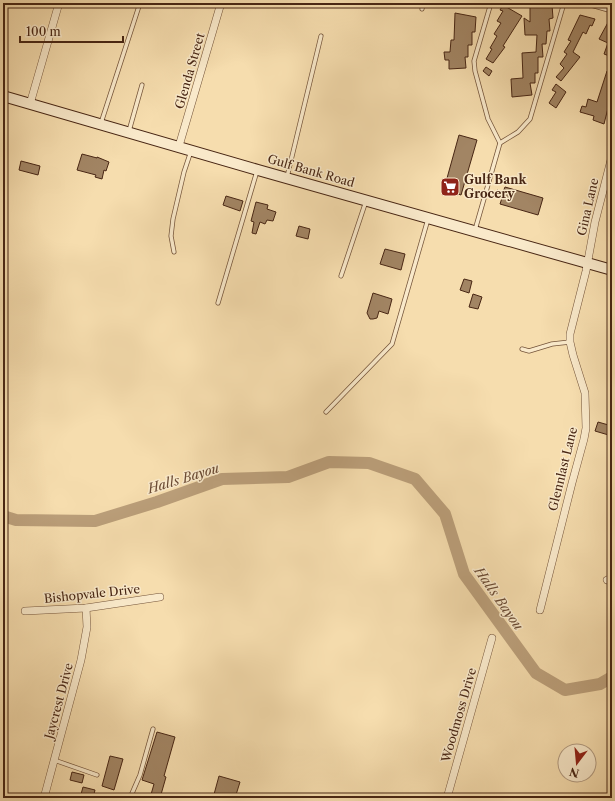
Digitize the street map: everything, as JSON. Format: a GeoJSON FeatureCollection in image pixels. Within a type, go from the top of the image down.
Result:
{"type":"FeatureCollection","features":[{"type":"Feature","properties":{"kind":"main road","name":"Gulf Bank Road"},"geometry":{"type":"LineString","coordinates":[[3,96],[612,270]]}},
{"type":"Feature","properties":{"kind":"street"},"geometry":{"type":"LineString","coordinates":[[30,104],[59,3]]}},
{"type":"Feature","properties":{"kind":"street","name":"Glenda Street"},"geometry":{"type":"LineString","coordinates":[[179,146],[221,3]]}},
{"type":"Feature","properties":{"kind":"street","name":"Gina Lane"},"geometry":{"type":"LineString","coordinates":[[586,263],[612,156]]}},
{"type":"Feature","properties":{"kind":"street","name":"Glennlast Lane"},"geometry":{"type":"LineString","coordinates":[[540,610],[586,428],[585,393],[570,342],[570,334],[586,271],[586,263]]}},
{"type":"Feature","properties":{"kind":"street","name":"Bishopvale Drive"},"geometry":{"type":"LineString","coordinates":[[25,611],[86,608],[160,597]]}},
{"type":"Feature","properties":{"kind":"street","name":"Jaycrest Drive"},"geometry":{"type":"LineString","coordinates":[[44,798],[85,642],[87,626],[86,608]]}},
{"type":"Feature","properties":{"kind":"street","name":"Woodmoss Drive"},"geometry":{"type":"LineString","coordinates":[[447,798],[492,638]]}},
{"type":"Feature","properties":{"kind":"lane"},"geometry":{"type":"LineString","coordinates":[[100,124],[140,3]]}},
{"type":"Feature","properties":{"kind":"lane"},"geometry":{"type":"LineString","coordinates":[[422,9],[423,3]]}},
{"type":"Feature","properties":{"kind":"lane"},"geometry":{"type":"LineString","coordinates":[[490,3],[474,61],[475,71],[488,119],[500,143]]}},
{"type":"Feature","properties":{"kind":"lane"},"geometry":{"type":"LineString","coordinates":[[474,231],[500,143],[518,132],[530,119],[564,3]]}},
{"type":"Feature","properties":{"kind":"lane"},"geometry":{"type":"LineString","coordinates":[[584,3],[595,4],[612,11]]}},
{"type":"Feature","properties":{"kind":"lane"},"geometry":{"type":"LineString","coordinates":[[287,178],[321,36]]}},
{"type":"Feature","properties":{"kind":"lane"},"geometry":{"type":"LineString","coordinates":[[128,132],[142,85]]}},
{"type":"Feature","properties":{"kind":"lane"},"geometry":{"type":"LineString","coordinates":[[174,252],[171,236],[173,219],[184,172],[191,150]]}},
{"type":"Feature","properties":{"kind":"lane"},"geometry":{"type":"LineString","coordinates":[[218,303],[258,170]]}},
{"type":"Feature","properties":{"kind":"lane"},"geometry":{"type":"LineString","coordinates":[[342,276],[366,200]]}},
{"type":"Feature","properties":{"kind":"lane"},"geometry":{"type":"LineString","coordinates":[[326,412],[392,344],[428,218]]}},
{"type":"Feature","properties":{"kind":"lane"},"geometry":{"type":"LineString","coordinates":[[522,349],[529,351],[552,344],[570,342]]}},
{"type":"Feature","properties":{"kind":"lane"},"geometry":{"type":"LineString","coordinates":[[130,798],[140,775],[153,729]]}},
{"type":"Feature","properties":{"kind":"lane"},"geometry":{"type":"LineString","coordinates":[[54,760],[97,775]]}},
{"type":"Feature","properties":{"kind":"building"},"geometry":{"type":"Polygon","coordinates":[[[530,4],[552,5],[553,18],[549,19],[550,31],[547,31],[546,44],[542,44],[543,57],[538,57],[538,73],[535,73],[535,83],[530,83],[532,95],[512,97],[511,79],[523,78],[522,53],[536,52],[537,35],[525,35],[524,18],[530,22],[530,4]]]}},
{"type":"Feature","properties":{"kind":"building"},"geometry":{"type":"Polygon","coordinates":[[[503,5],[522,16],[503,46],[505,47],[493,63],[486,59],[497,36],[494,34],[501,23],[497,21],[503,11],[500,10],[503,5]]]}},
{"type":"Feature","properties":{"kind":"building"},"geometry":{"type":"Polygon","coordinates":[[[455,13],[476,17],[475,32],[472,32],[472,45],[468,45],[468,57],[465,57],[466,68],[449,69],[449,60],[445,60],[444,52],[450,52],[451,40],[454,40],[455,13]]]}},
{"type":"Feature","properties":{"kind":"building"},"geometry":{"type":"Polygon","coordinates":[[[580,15],[595,19],[592,26],[590,25],[586,34],[583,32],[573,52],[580,57],[561,81],[556,77],[564,68],[560,64],[567,54],[564,52],[571,41],[568,40],[580,15]]]}},
{"type":"Feature","properties":{"kind":"building"},"geometry":{"type":"Polygon","coordinates":[[[612,15],[612,57],[604,54],[608,43],[599,39],[612,15]]]}},
{"type":"Feature","properties":{"kind":"building"},"geometry":{"type":"Polygon","coordinates":[[[486,67],[492,71],[489,76],[483,71],[486,67]]]}},
{"type":"Feature","properties":{"kind":"building"},"geometry":{"type":"Polygon","coordinates":[[[607,71],[612,73],[612,92],[604,124],[593,120],[594,116],[580,112],[582,106],[586,107],[588,99],[597,102],[607,71]]]}},
{"type":"Feature","properties":{"kind":"building"},"geometry":{"type":"Polygon","coordinates":[[[556,84],[566,92],[556,108],[549,103],[556,92],[552,90],[556,84]]]}},
{"type":"Feature","properties":{"kind":"building"},"geometry":{"type":"Polygon","coordinates":[[[459,135],[477,140],[461,195],[444,189],[459,135]]]}},
{"type":"Feature","properties":{"kind":"building"},"geometry":{"type":"Polygon","coordinates":[[[82,154],[97,157],[109,162],[106,171],[104,170],[102,179],[95,177],[96,175],[77,170],[82,154]]]}},
{"type":"Feature","properties":{"kind":"building"},"geometry":{"type":"Polygon","coordinates":[[[21,161],[40,166],[38,175],[19,170],[21,161]]]}},
{"type":"Feature","properties":{"kind":"building"},"geometry":{"type":"Polygon","coordinates":[[[505,187],[543,198],[538,215],[500,204],[502,198],[496,196],[497,190],[503,192],[505,187]]]}},
{"type":"Feature","properties":{"kind":"building"},"geometry":{"type":"Polygon","coordinates":[[[226,196],[243,201],[240,211],[223,205],[226,196]]]}},
{"type":"Feature","properties":{"kind":"building"},"geometry":{"type":"Polygon","coordinates":[[[256,202],[268,205],[267,209],[276,212],[273,221],[267,220],[265,224],[260,222],[256,234],[252,233],[254,222],[251,221],[256,202]]]}},
{"type":"Feature","properties":{"kind":"building"},"geometry":{"type":"Polygon","coordinates":[[[299,226],[310,229],[308,239],[296,236],[299,226]]]}},
{"type":"Feature","properties":{"kind":"building"},"geometry":{"type":"Polygon","coordinates":[[[385,249],[405,254],[401,270],[380,264],[385,249]]]}},
{"type":"Feature","properties":{"kind":"building"},"geometry":{"type":"Polygon","coordinates":[[[464,279],[472,281],[469,293],[460,290],[464,279]]]}},
{"type":"Feature","properties":{"kind":"building"},"geometry":{"type":"Polygon","coordinates":[[[373,293],[392,299],[388,314],[379,311],[377,318],[370,319],[367,313],[373,293]]]}},
{"type":"Feature","properties":{"kind":"building"},"geometry":{"type":"Polygon","coordinates":[[[473,294],[482,297],[478,309],[469,307],[473,294]]]}},
{"type":"Feature","properties":{"kind":"building"},"geometry":{"type":"Polygon","coordinates":[[[598,422],[612,426],[612,436],[595,431],[598,422]]]}},
{"type":"Feature","properties":{"kind":"building"},"geometry":{"type":"Polygon","coordinates":[[[157,732],[175,737],[164,776],[166,777],[160,798],[150,798],[154,784],[142,780],[157,732]]]}},
{"type":"Feature","properties":{"kind":"building"},"geometry":{"type":"Polygon","coordinates":[[[110,756],[123,759],[114,790],[102,786],[110,756]]]}},
{"type":"Feature","properties":{"kind":"building"},"geometry":{"type":"Polygon","coordinates":[[[72,772],[84,775],[82,783],[70,780],[72,772]]]}},
{"type":"Feature","properties":{"kind":"building"},"geometry":{"type":"Polygon","coordinates":[[[219,776],[240,782],[235,798],[213,798],[219,776]]]}},
{"type":"Feature","properties":{"kind":"building"},"geometry":{"type":"Polygon","coordinates":[[[83,787],[95,790],[93,798],[80,798],[83,787]]]}},
{"type":"Feature","properties":{"kind":"waterway","name":"Halls Bayou"},"geometry":{"type":"LineString","coordinates":[[3,516],[16,520],[95,521],[157,502],[222,479],[288,477],[329,462],[369,463],[415,479],[445,514],[464,574],[536,673],[565,690],[600,684],[612,677]]}},
{"type":"Feature","properties":{"kind":"place","name":"Gulf Bank Grocery"},"geometry":{"type":"Point","coordinates":[450,187]}}]}
